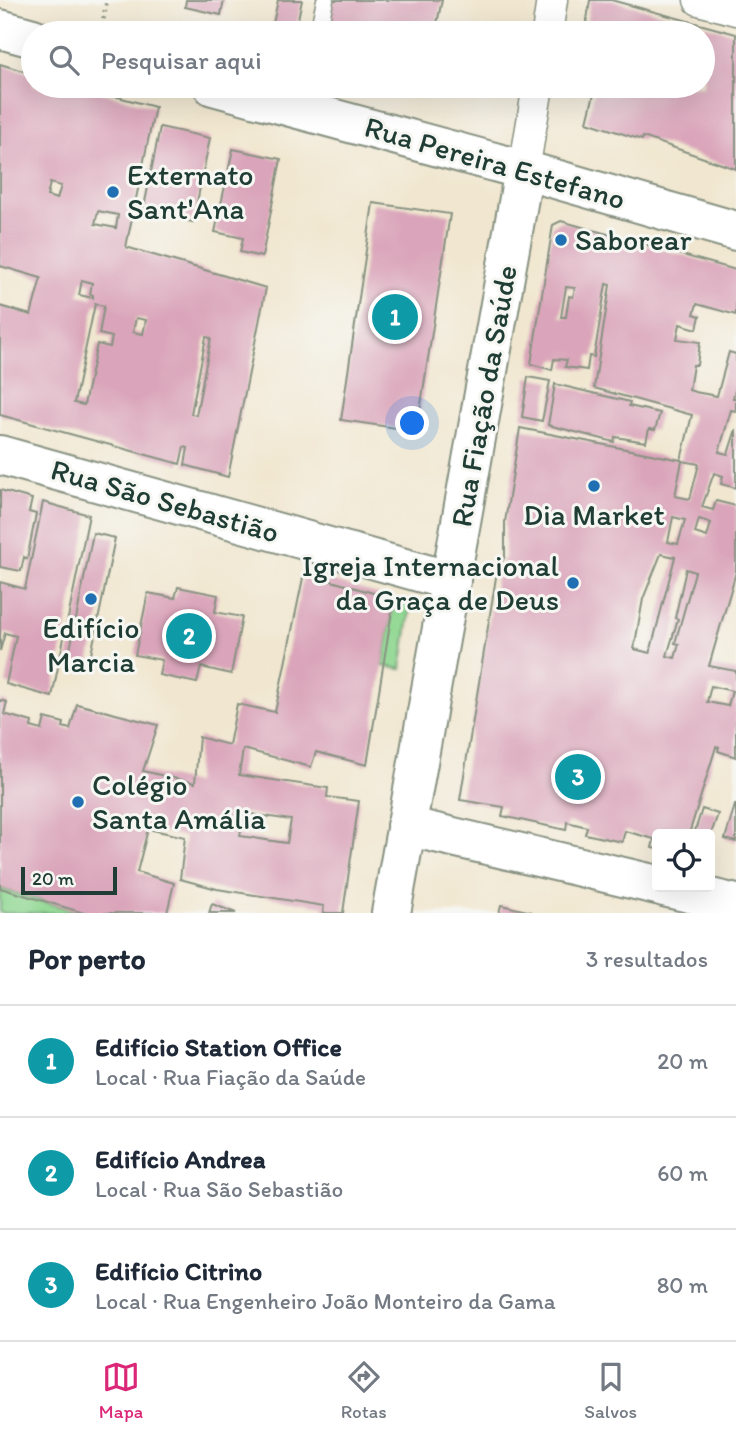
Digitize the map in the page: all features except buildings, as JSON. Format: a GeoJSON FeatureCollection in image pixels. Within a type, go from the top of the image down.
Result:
{"type":"FeatureCollection","features":[{"type":"Feature","properties":{"kind":"street"},"geometry":{"type":"LineString","coordinates":[[549,21],[552,0]]}},
{"type":"Feature","properties":{"kind":"street"},"geometry":{"type":"LineString","coordinates":[[699,0],[736,9]]}},
{"type":"Feature","properties":{"kind":"street"},"geometry":{"type":"LineString","coordinates":[[0,29],[21,35]]}},
{"type":"Feature","properties":{"kind":"street","name":"Rua Fiação da Saúde"},"geometry":{"type":"LineString","coordinates":[[391,913],[536,98]]}},
{"type":"Feature","properties":{"kind":"street","name":"Rua Pereira Estefano"},"geometry":{"type":"LineString","coordinates":[[314,100],[524,170],[736,231]]}},
{"type":"Feature","properties":{"kind":"street","name":"Rua São Sebastião"},"geometry":{"type":"LineString","coordinates":[[0,455],[451,581]]}},
{"type":"Feature","properties":{"kind":"street"},"geometry":{"type":"LineString","coordinates":[[406,826],[652,884]]}},
{"type":"Feature","properties":{"kind":"street"},"geometry":{"type":"LineString","coordinates":[[685,892],[736,904]]}},
{"type":"Feature","properties":{"kind":"lane"},"geometry":{"type":"LineString","coordinates":[[320,21],[324,0]]}},
{"type":"Feature","properties":{"kind":"path"},"geometry":{"type":"LineString","coordinates":[[104,21],[107,0]]}},
{"type":"Feature","properties":{"kind":"green space"},"geometry":{"type":"Polygon","coordinates":[[[394,599],[411,604],[401,669],[383,666],[394,599]]]}},
{"type":"Feature","properties":{"kind":"green space"},"geometry":{"type":"Polygon","coordinates":[[[0,889],[83,913],[0,913],[0,889]]]}},
{"type":"Feature","properties":{"kind":"place","name":"Externato Sant'Ana"},"geometry":{"type":"Point","coordinates":[113,192]}},
{"type":"Feature","properties":{"kind":"place","name":"Saborear"},"geometry":{"type":"Point","coordinates":[561,240]}},
{"type":"Feature","properties":{"kind":"place","name":"Edifício Station Office"},"geometry":{"type":"Point","coordinates":[395,317]}},
{"type":"Feature","properties":{"kind":"place","name":"Dia Market"},"geometry":{"type":"Point","coordinates":[594,486]}},
{"type":"Feature","properties":{"kind":"place","name":"Igreja Internacional da Graça de Deus"},"geometry":{"type":"Point","coordinates":[573,583]}},
{"type":"Feature","properties":{"kind":"place","name":"Edifício Marcia"},"geometry":{"type":"Point","coordinates":[91,599]}},
{"type":"Feature","properties":{"kind":"place","name":"Edifício Andrea"},"geometry":{"type":"Point","coordinates":[189,636]}},
{"type":"Feature","properties":{"kind":"place","name":"Edifício Citrino"},"geometry":{"type":"Point","coordinates":[578,777]}},
{"type":"Feature","properties":{"kind":"place","name":"Colégio Santa Amália"},"geometry":{"type":"Point","coordinates":[78,802]}}]}
